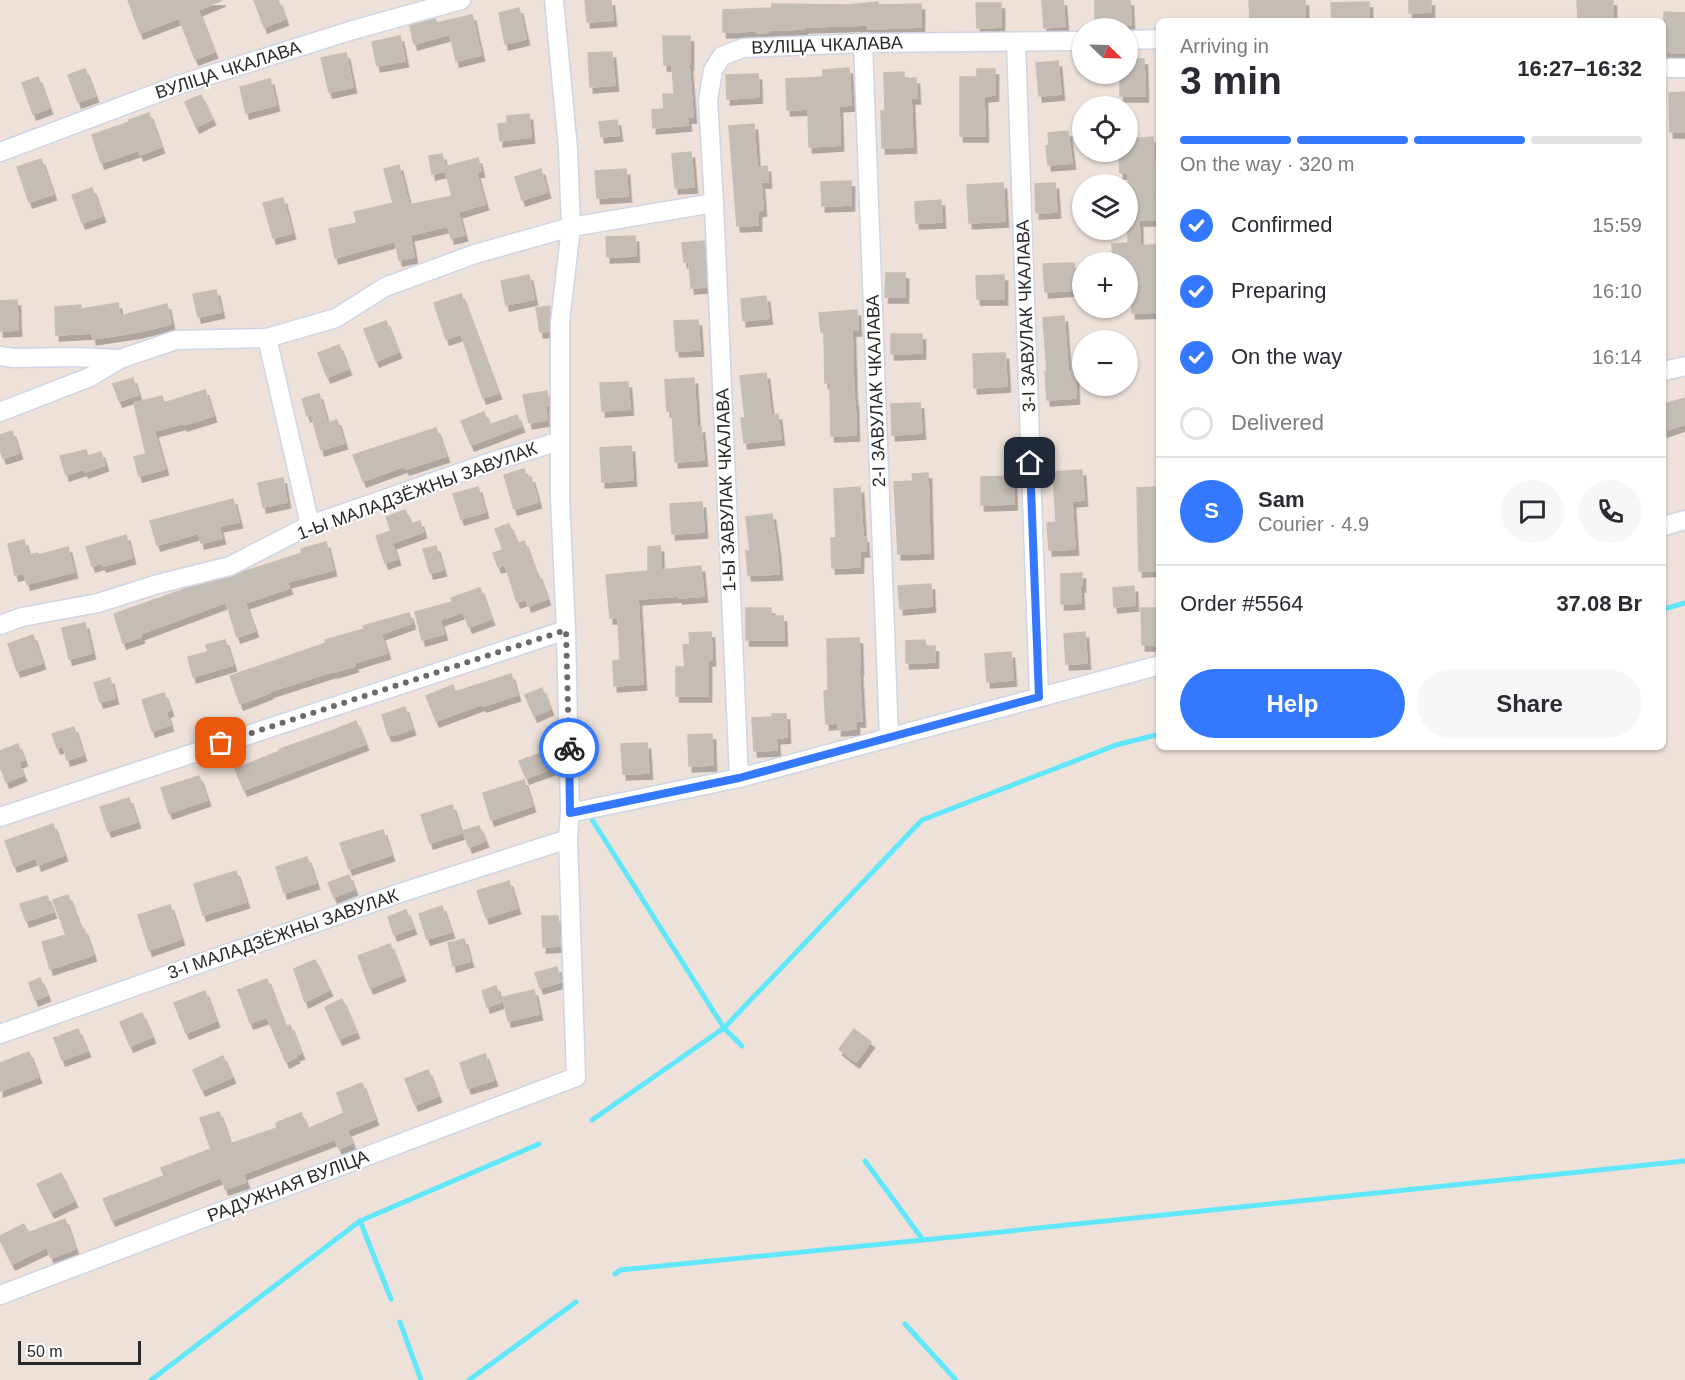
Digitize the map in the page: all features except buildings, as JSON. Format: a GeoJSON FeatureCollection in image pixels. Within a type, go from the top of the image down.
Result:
{"type":"FeatureCollection","features":[{"type":"Feature","properties":{"kind":"street","name":"ВУЛІЦА ЧКАЛАВА"},"geometry":{"type":"LineString","coordinates":[[0,152],[181,84],[353,30],[461,0]]}},
{"type":"Feature","properties":{"kind":"street"},"geometry":{"type":"LineString","coordinates":[[554,0],[568,149],[571,227],[560,322],[560,498],[566,630],[570,813],[567,838]]}},
{"type":"Feature","properties":{"kind":"street"},"geometry":{"type":"LineString","coordinates":[[1138,40],[1156,39]]}},
{"type":"Feature","properties":{"kind":"street","name":"ВУЛІЦА ЧКАЛАВА"},"geometry":{"type":"LineString","coordinates":[[714,203],[708,100],[713,70],[722,56],[743,48],[863,43],[1072,41]]}},
{"type":"Feature","properties":{"kind":"street","name":"3-І ЗАВУЛАК ЧКАЛАВА"},"geometry":{"type":"LineString","coordinates":[[1016,42],[1039,697]]}},
{"type":"Feature","properties":{"kind":"street","name":"2-І ЗАВУЛАК ЧКАЛАВА"},"geometry":{"type":"LineString","coordinates":[[863,43],[889,738]]}},
{"type":"Feature","properties":{"kind":"street"},"geometry":{"type":"LineString","coordinates":[[1666,68],[1685,68]]}},
{"type":"Feature","properties":{"kind":"street"},"geometry":{"type":"LineString","coordinates":[[0,412],[90,377],[120,359],[176,340],[267,338],[336,318],[386,287],[464,258],[571,227],[714,203]]}},
{"type":"Feature","properties":{"kind":"street","name":"1-Ы ЗАВУЛАК ЧКАЛАВА"},"geometry":{"type":"LineString","coordinates":[[714,203],[739,778]]}},
{"type":"Feature","properties":{"kind":"street"},"geometry":{"type":"LineString","coordinates":[[267,338],[310,525]]}},
{"type":"Feature","properties":{"kind":"street"},"geometry":{"type":"LineString","coordinates":[[0,356],[120,359]]}},
{"type":"Feature","properties":{"kind":"street"},"geometry":{"type":"LineString","coordinates":[[1666,371],[1685,366]]}},
{"type":"Feature","properties":{"kind":"street","name":"1-Ы МАЛАДЗЁЖНЫ ЗАВУЛАК"},"geometry":{"type":"LineString","coordinates":[[0,625],[22,617],[98,603],[158,584],[230,566],[310,525],[491,462],[560,441]]}},
{"type":"Feature","properties":{"kind":"street"},"geometry":{"type":"LineString","coordinates":[[1666,525],[1685,520]]}},
{"type":"Feature","properties":{"kind":"street"},"geometry":{"type":"LineString","coordinates":[[0,817],[566,630]]}},
{"type":"Feature","properties":{"kind":"street"},"geometry":{"type":"LineString","coordinates":[[570,813],[739,778],[1156,666]]}},
{"type":"Feature","properties":{"kind":"street","name":"3-І МАЛАДЗЁЖНЫ ЗАВУЛАК"},"geometry":{"type":"LineString","coordinates":[[0,1034],[397,894],[567,838]]}},
{"type":"Feature","properties":{"kind":"street","name":"РАДУЖНАЯ ВУЛІЦА"},"geometry":{"type":"LineString","coordinates":[[0,1295],[576,1077],[567,838]]}},
{"type":"Feature","properties":{"kind":"waterway"},"geometry":{"type":"LineString","coordinates":[[1666,608],[1685,603]]}},
{"type":"Feature","properties":{"kind":"waterway"},"geometry":{"type":"LineString","coordinates":[[591,818],[724,1028],[922,820],[1116,745],[1156,735]]}},
{"type":"Feature","properties":{"kind":"waterway"},"geometry":{"type":"LineString","coordinates":[[592,1120],[724,1028],[742,1046]]}},
{"type":"Feature","properties":{"kind":"waterway"},"geometry":{"type":"LineString","coordinates":[[391,1299],[360,1221],[539,1144]]}},
{"type":"Feature","properties":{"kind":"waterway"},"geometry":{"type":"LineString","coordinates":[[615,1274],[620,1270],[923,1240],[865,1161]]}},
{"type":"Feature","properties":{"kind":"waterway"},"geometry":{"type":"LineString","coordinates":[[923,1240],[1685,1161]]}},
{"type":"Feature","properties":{"kind":"waterway"},"geometry":{"type":"LineString","coordinates":[[151,1380],[360,1221]]}},
{"type":"Feature","properties":{"kind":"waterway"},"geometry":{"type":"LineString","coordinates":[[469,1380],[576,1302]]}},
{"type":"Feature","properties":{"kind":"waterway"},"geometry":{"type":"LineString","coordinates":[[400,1322],[421,1380]]}},
{"type":"Feature","properties":{"kind":"waterway"},"geometry":{"type":"LineString","coordinates":[[905,1324],[956,1380]]}},
{"type":"Feature","properties":{"kind":"way so far"},"geometry":{"type":"LineString","coordinates":[[221,743],[566,630],[569,748]]}},
{"type":"Feature","properties":{"kind":"route"},"geometry":{"type":"LineString","coordinates":[[569,748],[570,813],[739,778],[1039,697],[1030,463]]}}]}
